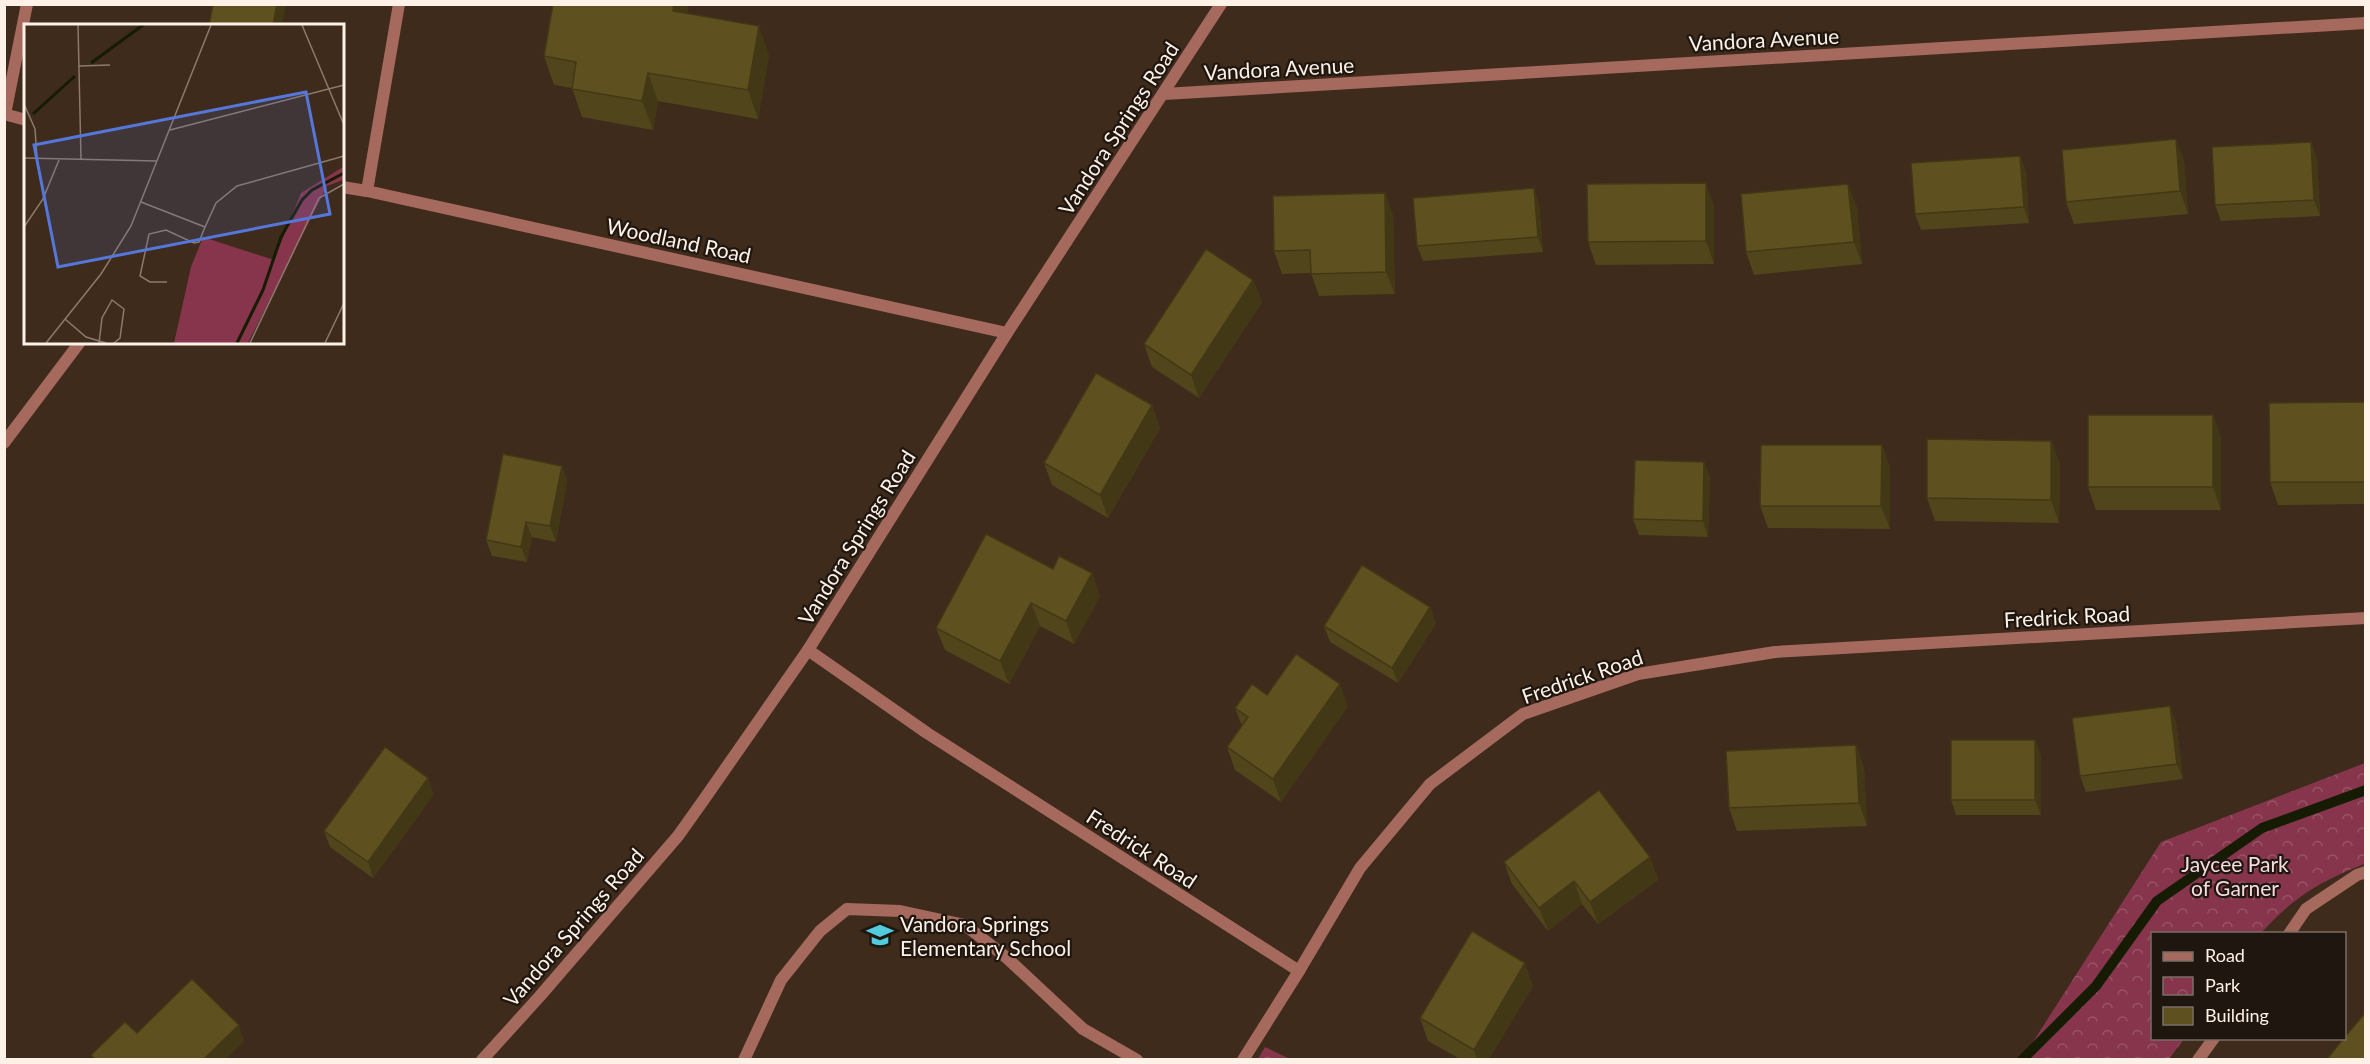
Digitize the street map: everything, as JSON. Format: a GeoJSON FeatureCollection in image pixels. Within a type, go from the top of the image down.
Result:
{"type":"FeatureCollection","features":[{"type":"Feature","properties":{"kind":"street"},"geometry":{"type":"LineString","coordinates":[[24,119],[5,114],[27,4]]}},
{"type":"Feature","properties":{"kind":"street"},"geometry":{"type":"LineString","coordinates":[[367,191],[399,4]]}},
{"type":"Feature","properties":{"kind":"street","name":"Vandora Springs Road"},"geometry":{"type":"LineString","coordinates":[[482,1059],[540,996],[678,836],[808,650],[1007,333],[1221,4]]}},
{"type":"Feature","properties":{"kind":"street","name":"Vandora Avenue"},"geometry":{"type":"LineString","coordinates":[[1164,94],[2366,23]]}},
{"type":"Feature","properties":{"kind":"street","name":"Woodland Road"},"geometry":{"type":"LineString","coordinates":[[344,187],[1007,333]]}},
{"type":"Feature","properties":{"kind":"street"},"geometry":{"type":"LineString","coordinates":[[4,443],[79,344]]}},
{"type":"Feature","properties":{"kind":"street","name":"Fredrick Road"},"geometry":{"type":"LineString","coordinates":[[808,650],[927,734],[1299,971],[1360,868],[1430,784],[1523,714],[1638,674],[1775,652],[2366,618]]}},
{"type":"Feature","properties":{"kind":"street"},"geometry":{"type":"LineString","coordinates":[[2290,932],[2306,909],[2356,875],[2366,873]]}},
{"type":"Feature","properties":{"kind":"street"},"geometry":{"type":"LineString","coordinates":[[744,1059],[781,980],[820,930],[847,909],[900,911],[965,925],[1007,958],[1083,1029],[1137,1059]]}},
{"type":"Feature","properties":{"kind":"street"},"geometry":{"type":"LineString","coordinates":[[1243,1059],[1299,971]]}},
{"type":"Feature","properties":{"kind":"street"},"geometry":{"type":"LineString","coordinates":[[2198,1059],[2212,1040]]}},
{"type":"Feature","properties":{"kind":"green space","name":"Jaycee Park of Garner"},"geometry":{"type":"Polygon","coordinates":[[[2365,763],[2364,864],[2320,884],[2296,900],[2262,932],[2151,932],[2151,1040],[2183,1040],[2169,1059],[2022,1059],[2161,842],[2365,763]]]}},
{"type":"Feature","properties":{"kind":"green space"},"geometry":{"type":"Polygon","coordinates":[[[1265,1047],[1290,1059],[1258,1059],[1265,1047]]]}},
{"type":"Feature","properties":{"kind":"building"},"geometry":{"type":"Polygon","coordinates":[[[213,4],[277,4],[273,24],[209,24],[213,4]]]}},
{"type":"Feature","properties":{"kind":"building"},"geometry":{"type":"Polygon","coordinates":[[[553,4],[674,4],[673,11],[759,26],[748,90],[648,73],[642,101],[572,89],[576,62],[544,56],[553,4]]]}},
{"type":"Feature","properties":{"kind":"building"},"geometry":{"type":"Polygon","coordinates":[[[2176,139],[2180,191],[2066,202],[2062,150],[2176,139]]]}},
{"type":"Feature","properties":{"kind":"building"},"geometry":{"type":"Polygon","coordinates":[[[2311,142],[2314,200],[2215,205],[2212,147],[2311,142]]]}},
{"type":"Feature","properties":{"kind":"building"},"geometry":{"type":"Polygon","coordinates":[[[2020,156],[2024,207],[1915,214],[1911,163],[2020,156]]]}},
{"type":"Feature","properties":{"kind":"building"},"geometry":{"type":"Polygon","coordinates":[[[1706,183],[1706,241],[1588,242],[1587,184],[1706,183]]]}},
{"type":"Feature","properties":{"kind":"building"},"geometry":{"type":"Polygon","coordinates":[[[1848,184],[1854,242],[1746,252],[1741,194],[1848,184]]]}},
{"type":"Feature","properties":{"kind":"building"},"geometry":{"type":"Polygon","coordinates":[[[1534,188],[1538,237],[1417,246],[1413,198],[1534,188]]]}},
{"type":"Feature","properties":{"kind":"building"},"geometry":{"type":"Polygon","coordinates":[[[1385,193],[1386,272],[1311,274],[1310,250],[1274,251],[1273,196],[1385,193]]]}},
{"type":"Feature","properties":{"kind":"building"},"geometry":{"type":"Polygon","coordinates":[[[1206,249],[1253,280],[1191,375],[1144,344],[1206,249]]]}},
{"type":"Feature","properties":{"kind":"building"},"geometry":{"type":"Polygon","coordinates":[[[1096,373],[1152,405],[1100,495],[1044,463],[1096,373]]]}},
{"type":"Feature","properties":{"kind":"building"},"geometry":{"type":"Polygon","coordinates":[[[2366,402],[2366,482],[2270,482],[2269,403],[2366,402]]]}},
{"type":"Feature","properties":{"kind":"building"},"geometry":{"type":"Polygon","coordinates":[[[2088,415],[2213,415],[2213,487],[2088,487],[2088,415]]]}},
{"type":"Feature","properties":{"kind":"building"},"geometry":{"type":"Polygon","coordinates":[[[1927,439],[2051,441],[2051,500],[1927,498],[1927,439]]]}},
{"type":"Feature","properties":{"kind":"building"},"geometry":{"type":"Polygon","coordinates":[[[1761,445],[1882,445],[1881,506],[1760,506],[1761,445]]]}},
{"type":"Feature","properties":{"kind":"building"},"geometry":{"type":"Polygon","coordinates":[[[503,454],[562,466],[550,526],[526,522],[521,547],[486,540],[503,454]]]}},
{"type":"Feature","properties":{"kind":"building"},"geometry":{"type":"Polygon","coordinates":[[[1635,460],[1704,462],[1703,521],[1633,519],[1635,460]]]}},
{"type":"Feature","properties":{"kind":"building"},"geometry":{"type":"Polygon","coordinates":[[[986,534],[1053,569],[1059,556],[1092,573],[1066,621],[1031,603],[1000,661],[936,628],[986,534]]]}},
{"type":"Feature","properties":{"kind":"building"},"geometry":{"type":"Polygon","coordinates":[[[1362,565],[1430,607],[1392,668],[1324,626],[1362,565]]]}},
{"type":"Feature","properties":{"kind":"building"},"geometry":{"type":"Polygon","coordinates":[[[1296,654],[1340,684],[1273,779],[1227,747],[1248,717],[1235,708],[1252,684],[1267,695],[1296,654]]]}},
{"type":"Feature","properties":{"kind":"building"},"geometry":{"type":"Polygon","coordinates":[[[2170,706],[2177,764],[2080,776],[2072,718],[2170,706]]]}},
{"type":"Feature","properties":{"kind":"building"},"geometry":{"type":"Polygon","coordinates":[[[1951,740],[2035,740],[2035,800],[1951,800],[1951,740]]]}},
{"type":"Feature","properties":{"kind":"building"},"geometry":{"type":"Polygon","coordinates":[[[1856,745],[1859,803],[1729,808],[1726,751],[1856,745]]]}},
{"type":"Feature","properties":{"kind":"building"},"geometry":{"type":"Polygon","coordinates":[[[385,747],[428,778],[368,862],[324,831],[385,747]]]}},
{"type":"Feature","properties":{"kind":"building"},"geometry":{"type":"Polygon","coordinates":[[[1599,790],[1650,857],[1590,902],[1574,881],[1539,908],[1504,862],[1599,790]]]}},
{"type":"Feature","properties":{"kind":"building"},"geometry":{"type":"Polygon","coordinates":[[[1472,931],[1525,963],[1474,1050],[1420,1018],[1472,931]]]}},
{"type":"Feature","properties":{"kind":"building"},"geometry":{"type":"Polygon","coordinates":[[[192,979],[239,1025],[204,1059],[95,1059],[91,1055],[125,1022],[137,1033],[192,979]]]}},
{"type":"Feature","properties":{"kind":"building"},"geometry":{"type":"Polygon","coordinates":[[[2366,1012],[2366,1059],[2327,1059],[2342,1040],[2346,1040],[2346,1036],[2366,1012]]]}},
{"type":"Feature","properties":{"kind":"waterway"},"geometry":{"type":"LineString","coordinates":[[2022,1060],[2096,986],[2157,901],[2262,828],[2366,790]]}},
{"type":"Feature","properties":{"kind":"place","name":"Vandora Springs Elementary School"},"geometry":{"type":"Point","coordinates":[880,935]}}]}
